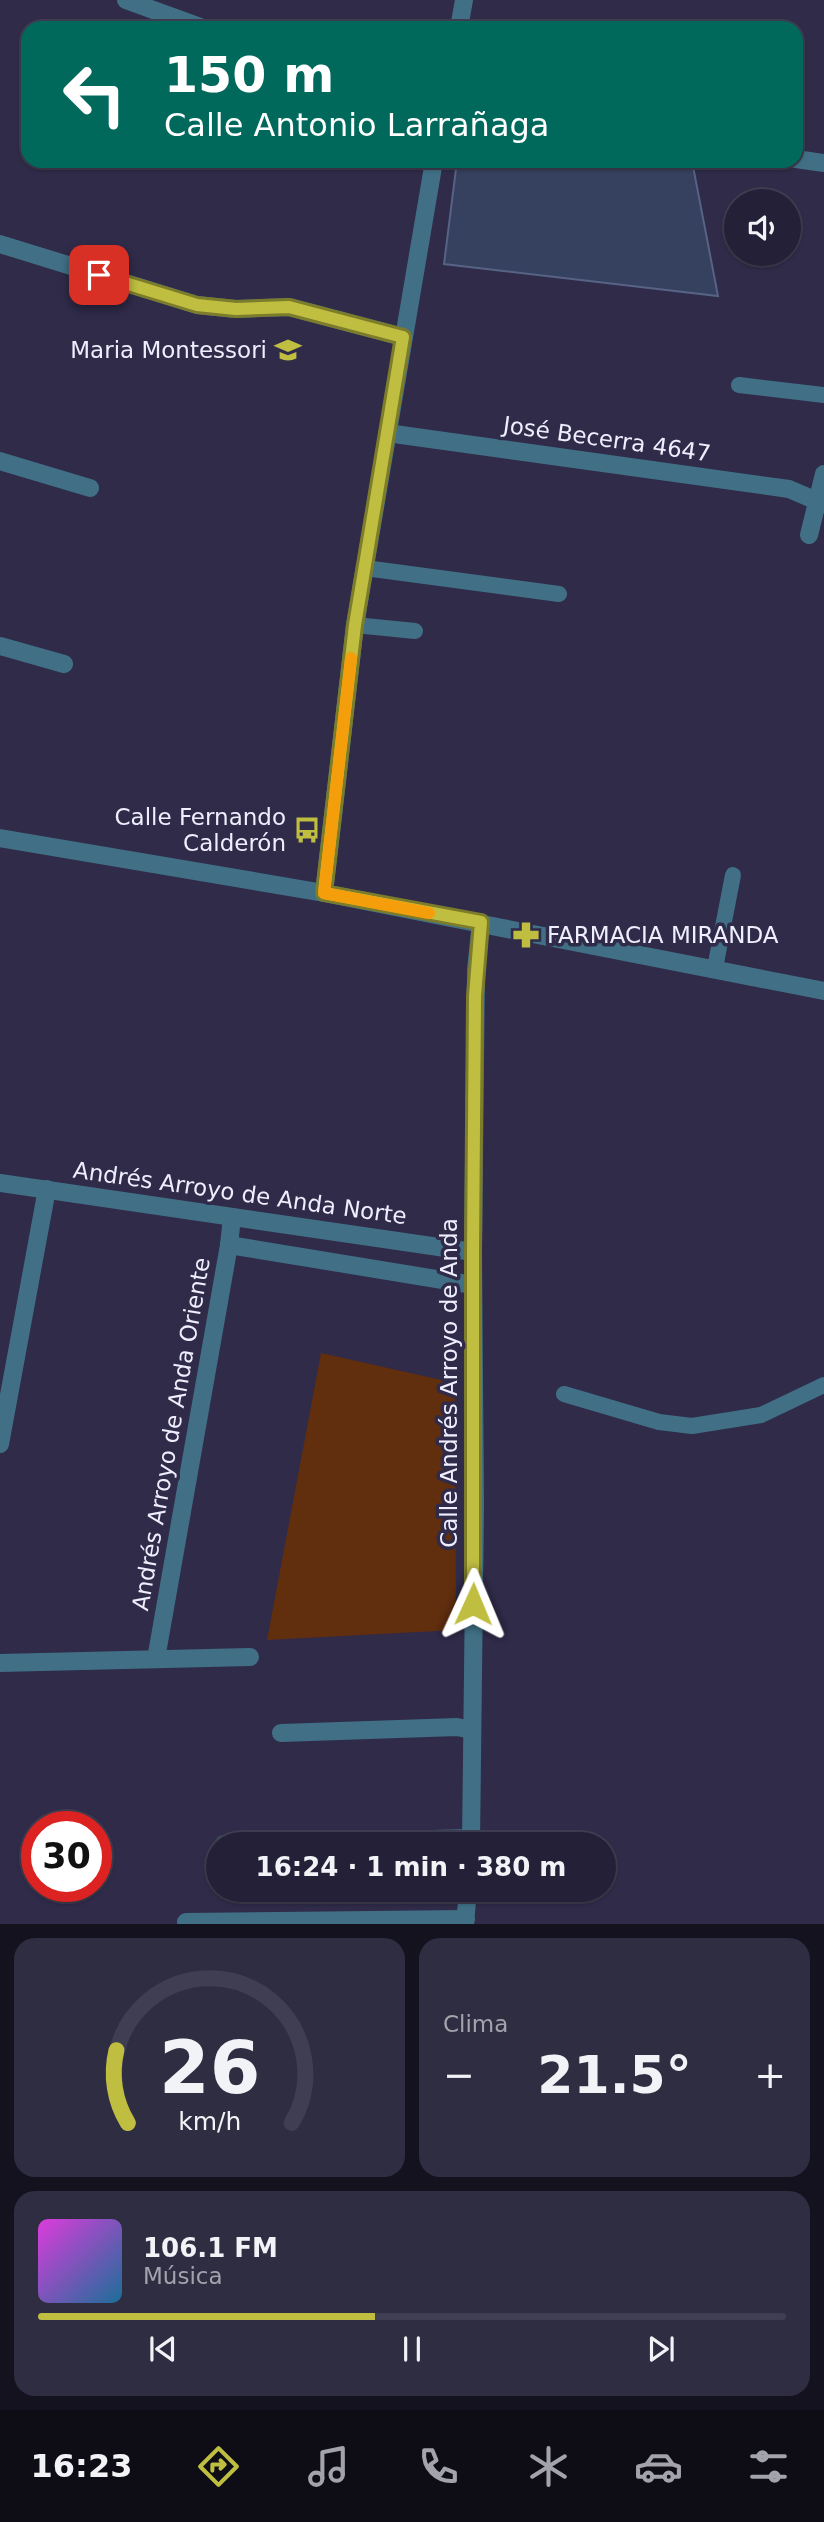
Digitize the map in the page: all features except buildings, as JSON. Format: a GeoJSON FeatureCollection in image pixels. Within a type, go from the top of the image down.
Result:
{"type":"FeatureCollection","features":[{"type":"Feature","properties":{"kind":"street"},"geometry":{"type":"LineString","coordinates":[[126,0],[183,21]]}},
{"type":"Feature","properties":{"kind":"street"},"geometry":{"type":"LineString","coordinates":[[460,21],[464,0]]}},
{"type":"Feature","properties":{"kind":"street"},"geometry":{"type":"LineString","coordinates":[[803,160],[824,163]]}},
{"type":"Feature","properties":{"kind":"street"},"geometry":{"type":"LineString","coordinates":[[324,893],[355,625],[433,168]]}},
{"type":"Feature","properties":{"kind":"street"},"geometry":{"type":"LineString","coordinates":[[0,244],[197,305],[236,309],[289,307],[403,337]]}},
{"type":"Feature","properties":{"kind":"street","name":"José Becerra 4647"},"geometry":{"type":"LineString","coordinates":[[387,433],[789,489],[821,503]]}},
{"type":"Feature","properties":{"kind":"street"},"geometry":{"type":"LineString","coordinates":[[0,461],[90,488]]}},
{"type":"Feature","properties":{"kind":"street"},"geometry":{"type":"LineString","coordinates":[[809,535],[821,503],[824,474]]}},
{"type":"Feature","properties":{"kind":"street"},"geometry":{"type":"LineString","coordinates":[[0,646],[64,664]]}},
{"type":"Feature","properties":{"kind":"street"},"geometry":{"type":"LineString","coordinates":[[0,838],[481,922],[824,991]]}},
{"type":"Feature","properties":{"kind":"street","name":"Calle Andrés Arroyo de Anda"},"geometry":{"type":"LineString","coordinates":[[472,1832],[475,1504],[473,1252],[476,970],[481,922]]}},
{"type":"Feature","properties":{"kind":"street","name":"Andrés Arroyo de Anda Norte"},"geometry":{"type":"LineString","coordinates":[[0,1183],[473,1252]]}},
{"type":"Feature","properties":{"kind":"street"},"geometry":{"type":"LineString","coordinates":[[0,1444],[47,1189]]}},
{"type":"Feature","properties":{"kind":"street","name":"Andrés Arroyo de Anda Oriente"},"geometry":{"type":"LineString","coordinates":[[156,1659],[232,1217]]}},
{"type":"Feature","properties":{"kind":"street"},"geometry":{"type":"LineString","coordinates":[[229,1245],[473,1284]]}},
{"type":"Feature","properties":{"kind":"street"},"geometry":{"type":"LineString","coordinates":[[0,1663],[250,1657]]}},
{"type":"Feature","properties":{"kind":"street"},"geometry":{"type":"LineString","coordinates":[[281,1733],[457,1727],[472,1730]]}},
{"type":"Feature","properties":{"kind":"street"},"geometry":{"type":"LineString","coordinates":[[186,1922],[465,1921],[467,1902]]}},
{"type":"Feature","properties":{"kind":"lane"},"geometry":{"type":"LineString","coordinates":[[739,385],[824,394]]}},
{"type":"Feature","properties":{"kind":"lane"},"geometry":{"type":"LineString","coordinates":[[365,568],[559,594]]}},
{"type":"Feature","properties":{"kind":"lane"},"geometry":{"type":"LineString","coordinates":[[355,625],[415,631]]}},
{"type":"Feature","properties":{"kind":"lane"},"geometry":{"type":"LineString","coordinates":[[715,968],[733,875]]}},
{"type":"Feature","properties":{"kind":"lane"},"geometry":{"type":"LineString","coordinates":[[564,1394],[659,1422],[692,1426],[761,1415],[824,1385]]}},
{"type":"Feature","properties":{"kind":"shaded area"},"geometry":{"type":"Polygon","coordinates":[[[321,1353],[455,1383],[456,1630],[267,1640],[321,1353]]]}},
{"type":"Feature","properties":{"kind":"slow traffic"},"geometry":{"type":"LineString","coordinates":[[351,658],[324,893],[429,913]]}},
{"type":"Feature","properties":{"kind":"place","name":"Maria Montessori"},"geometry":{"type":"Point","coordinates":[288,350]}},
{"type":"Feature","properties":{"kind":"place","name":"Calle Fernando Calderón"},"geometry":{"type":"Point","coordinates":[307,830]}},
{"type":"Feature","properties":{"kind":"place","name":"FARMACIA MIRANDA"},"geometry":{"type":"Point","coordinates":[526,935]}},
{"type":"Feature","properties":{"kind":"route"},"geometry":{"type":"LineString","coordinates":[[99,275],[197,305],[236,309],[289,307],[403,337],[355,625],[324,893],[481,922],[475,996],[473,1604]]}}]}
